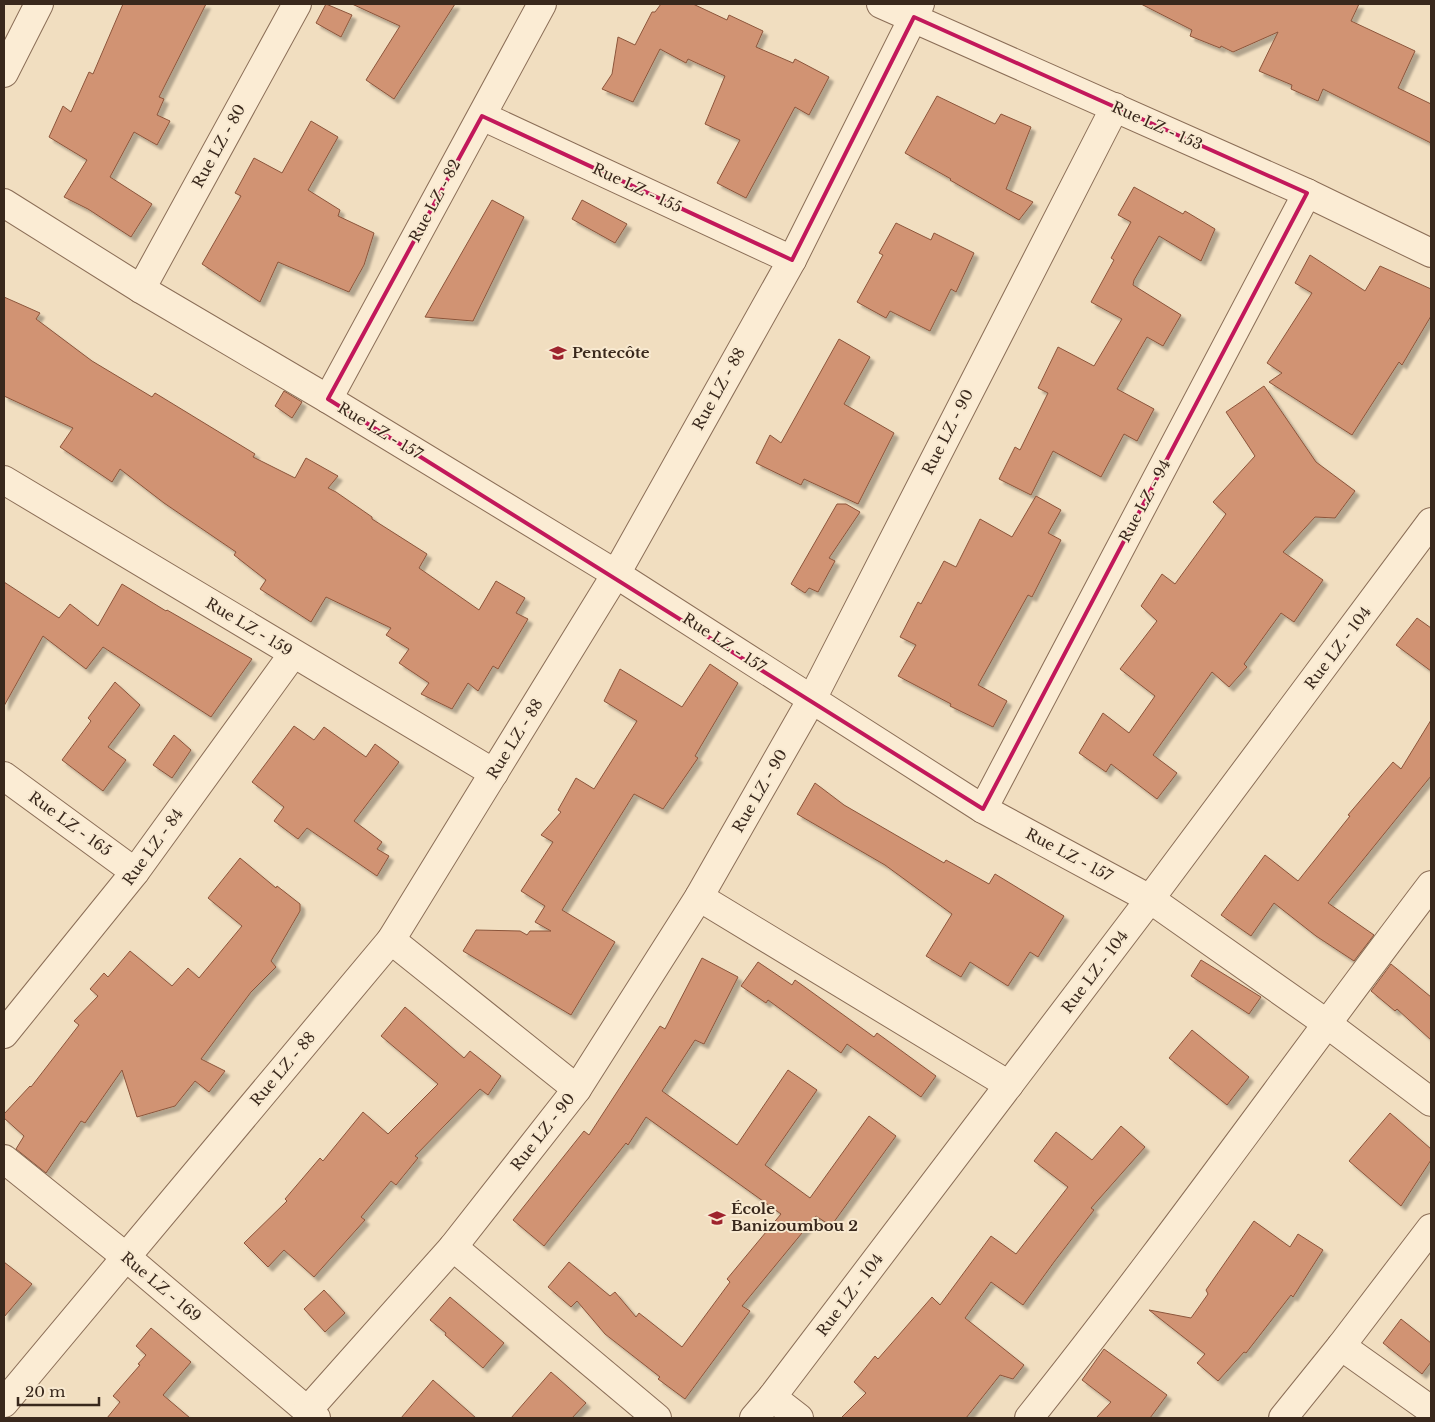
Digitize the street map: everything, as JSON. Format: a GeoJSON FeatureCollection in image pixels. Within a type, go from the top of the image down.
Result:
{"type":"FeatureCollection","features":[{"type":"Feature","properties":{"kind":"street"},"geometry":{"type":"LineString","coordinates":[[4,73],[39,4]]}},
{"type":"Feature","properties":{"kind":"street","name":"Rue LZ - 80"},"geometry":{"type":"LineString","coordinates":[[141,289],[297,4]]}},
{"type":"Feature","properties":{"kind":"street","name":"Rue LZ - 82"},"geometry":{"type":"LineString","coordinates":[[328,399],[542,4]]}},
{"type":"Feature","properties":{"kind":"street","name":"Rue LZ - 153"},"geometry":{"type":"LineString","coordinates":[[881,4],[917,11],[1114,107],[1307,193],[1431,253]]}},
{"type":"Feature","properties":{"kind":"street","name":"Rue LZ - 88"},"geometry":{"type":"LineString","coordinates":[[4,1403],[391,940],[616,574],[792,260],[917,11]]}},
{"type":"Feature","properties":{"kind":"street","name":"Rue LZ - 90"},"geometry":{"type":"LineString","coordinates":[[312,1415],[453,1248],[577,1089],[699,897],[812,699],[1114,107]]}},
{"type":"Feature","properties":{"kind":"street","name":"Rue LZ - 155"},"geometry":{"type":"LineString","coordinates":[[482,116],[792,260]]}},
{"type":"Feature","properties":{"kind":"street","name":"Rue LZ - 94"},"geometry":{"type":"LineString","coordinates":[[983,809],[1307,193]]}},
{"type":"Feature","properties":{"kind":"street","name":"Rue LZ - 157"},"geometry":{"type":"LineString","coordinates":[[4,204],[141,289],[328,399],[616,574],[983,809],[1150,899],[1326,1023],[1431,1102]]}},
{"type":"Feature","properties":{"kind":"street","name":"Rue LZ - 159"},"geometry":{"type":"LineString","coordinates":[[4,480],[494,773]]}},
{"type":"Feature","properties":{"kind":"street","name":"Rue LZ - 104"},"geometry":{"type":"LineString","coordinates":[[754,1418],[772,1398],[1150,899],[1431,522]]}},
{"type":"Feature","properties":{"kind":"street","name":"Rue LZ - 84"},"geometry":{"type":"LineString","coordinates":[[4,1034],[135,872],[293,654]]}},
{"type":"Feature","properties":{"kind":"street","name":"Rue LZ - 165"},"geometry":{"type":"LineString","coordinates":[[4,776],[135,872]]}},
{"type":"Feature","properties":{"kind":"street"},"geometry":{"type":"LineString","coordinates":[[1030,1418],[1187,1212],[1326,1023],[1431,885]]}},
{"type":"Feature","properties":{"kind":"street"},"geometry":{"type":"LineString","coordinates":[[699,897],[1009,1085]]}},
{"type":"Feature","properties":{"kind":"street"},"geometry":{"type":"LineString","coordinates":[[391,940],[577,1089]]}},
{"type":"Feature","properties":{"kind":"street","name":"Rue LZ - 169"},"geometry":{"type":"LineString","coordinates":[[4,1159],[126,1257],[312,1415]]}},
{"type":"Feature","properties":{"kind":"street"},"geometry":{"type":"LineString","coordinates":[[1283,1418],[1341,1346],[1431,1228]]}},
{"type":"Feature","properties":{"kind":"street"},"geometry":{"type":"LineString","coordinates":[[453,1248],[656,1418]]}},
{"type":"Feature","properties":{"kind":"street"},"geometry":{"type":"LineString","coordinates":[[1341,1346],[1431,1410]]}},
{"type":"Feature","properties":{"kind":"street"},"geometry":{"type":"LineString","coordinates":[[772,1398],[799,1418]]}},
{"type":"Feature","properties":{"kind":"highlighted area"},"geometry":{"type":"Polygon","coordinates":[[[914,17],[1307,193],[983,809],[328,399],[482,116],[792,260],[914,17]]]}},
{"type":"Feature","properties":{"kind":"building"},"geometry":{"type":"Polygon","coordinates":[[[123,4],[206,4],[159,97],[164,99],[157,115],[170,121],[157,145],[134,132],[110,177],[152,204],[131,237],[88,209],[64,197],[87,160],[49,137],[63,106],[71,112],[89,72],[93,74],[123,4]]]}},
{"type":"Feature","properties":{"kind":"building"},"geometry":{"type":"Polygon","coordinates":[[[326,4],[352,15],[341,37],[316,23],[326,4]]]}},
{"type":"Feature","properties":{"kind":"building"},"geometry":{"type":"Polygon","coordinates":[[[352,4],[455,4],[394,99],[366,80],[400,26],[352,4]]]}},
{"type":"Feature","properties":{"kind":"building"},"geometry":{"type":"Polygon","coordinates":[[[661,4],[693,4],[727,20],[729,15],[763,31],[756,47],[793,63],[795,59],[829,77],[809,115],[795,107],[746,198],[717,183],[740,140],[705,124],[725,76],[688,59],[686,63],[660,49],[633,102],[602,89],[612,74],[618,37],[635,45],[652,12],[655,12],[661,4]]]}},
{"type":"Feature","properties":{"kind":"building"},"geometry":{"type":"Polygon","coordinates":[[[1141,4],[1359,4],[1351,21],[1415,51],[1398,88],[1431,104],[1431,143],[1323,89],[1318,101],[1291,89],[1292,85],[1259,71],[1278,32],[1233,52],[1190,36],[1192,30],[1141,4]]]}},
{"type":"Feature","properties":{"kind":"building"},"geometry":{"type":"Polygon","coordinates":[[[937,96],[995,124],[1001,114],[1031,127],[1006,189],[1033,202],[1019,220],[905,153],[937,96]]]}},
{"type":"Feature","properties":{"kind":"building"},"geometry":{"type":"Polygon","coordinates":[[[311,121],[338,137],[308,190],[340,210],[338,216],[374,233],[364,265],[349,292],[278,262],[260,302],[202,264],[241,196],[235,193],[254,158],[282,173],[311,121]]]}},
{"type":"Feature","properties":{"kind":"building"},"geometry":{"type":"Polygon","coordinates":[[[1134,187],[1183,214],[1185,211],[1215,229],[1201,261],[1159,236],[1134,280],[1133,285],[1181,315],[1163,346],[1147,337],[1117,389],[1154,409],[1137,441],[1124,434],[1101,477],[1053,451],[1031,495],[999,479],[1015,447],[1020,450],[1048,393],[1038,388],[1058,347],[1094,366],[1122,319],[1091,302],[1114,260],[1111,258],[1131,222],[1118,215],[1134,187]]]}},
{"type":"Feature","properties":{"kind":"building"},"geometry":{"type":"Polygon","coordinates":[[[492,200],[524,217],[473,321],[425,317],[492,200]]]}},
{"type":"Feature","properties":{"kind":"building"},"geometry":{"type":"Polygon","coordinates":[[[582,200],[627,224],[615,243],[572,219],[582,200]]]}},
{"type":"Feature","properties":{"kind":"building"},"geometry":{"type":"Polygon","coordinates":[[[896,223],[931,240],[934,233],[974,253],[956,292],[951,289],[930,331],[890,311],[886,318],[857,302],[883,255],[879,253],[896,223]]]}},
{"type":"Feature","properties":{"kind":"building"},"geometry":{"type":"Polygon","coordinates":[[[1310,255],[1365,291],[1380,266],[1431,289],[1431,316],[1402,365],[1399,362],[1352,435],[1269,382],[1282,373],[1267,363],[1312,293],[1295,283],[1310,255]]]}},
{"type":"Feature","properties":{"kind":"building"},"geometry":{"type":"Polygon","coordinates":[[[4,297],[40,313],[36,319],[92,361],[152,397],[155,393],[255,454],[253,457],[295,478],[306,458],[338,476],[328,488],[427,554],[419,568],[479,610],[496,581],[525,598],[516,613],[528,619],[498,669],[493,666],[478,691],[468,683],[452,709],[421,694],[429,683],[399,663],[409,649],[386,635],[391,628],[326,597],[311,622],[260,589],[266,580],[234,555],[236,552],[164,503],[120,469],[112,482],[60,447],[73,428],[4,396],[4,297]]]}},
{"type":"Feature","properties":{"kind":"building"},"geometry":{"type":"Polygon","coordinates":[[[839,339],[870,357],[844,404],[894,433],[858,504],[804,479],[801,485],[756,463],[770,435],[781,443],[839,339]]]}},
{"type":"Feature","properties":{"kind":"building"},"geometry":{"type":"Polygon","coordinates":[[[1264,386],[1316,462],[1355,491],[1335,518],[1315,517],[1283,552],[1323,580],[1294,622],[1281,613],[1244,664],[1247,667],[1229,687],[1212,672],[1153,755],[1177,773],[1157,799],[1111,764],[1106,772],[1079,753],[1103,713],[1129,733],[1155,696],[1120,669],[1157,621],[1141,606],[1162,574],[1175,584],[1226,514],[1213,502],[1255,456],[1226,412],[1264,386]]]}},
{"type":"Feature","properties":{"kind":"building"},"geometry":{"type":"Polygon","coordinates":[[[284,391],[302,402],[292,418],[275,406],[284,391]]]}},
{"type":"Feature","properties":{"kind":"building"},"geometry":{"type":"Polygon","coordinates":[[[1036,496],[1061,510],[1048,533],[1061,540],[1032,597],[1028,595],[978,685],[1007,701],[993,727],[950,706],[951,704],[898,676],[916,645],[900,637],[918,602],[921,604],[944,561],[956,567],[980,519],[1012,537],[1036,496]]]}},
{"type":"Feature","properties":{"kind":"building"},"geometry":{"type":"Polygon","coordinates":[[[837,504],[846,504],[860,512],[829,558],[835,561],[818,592],[809,588],[805,593],[791,584],[837,504]]]}},
{"type":"Feature","properties":{"kind":"building"},"geometry":{"type":"Polygon","coordinates":[[[4,582],[59,618],[70,604],[98,626],[122,584],[252,659],[211,717],[103,647],[86,669],[43,636],[4,706],[4,582]]]}},
{"type":"Feature","properties":{"kind":"building"},"geometry":{"type":"Polygon","coordinates":[[[1417,618],[1431,628],[1431,671],[1396,645],[1417,618]]]}},
{"type":"Feature","properties":{"kind":"building"},"geometry":{"type":"Polygon","coordinates":[[[710,664],[738,683],[695,756],[698,758],[663,809],[634,794],[562,910],[615,942],[571,1015],[463,951],[476,930],[520,931],[527,935],[530,931],[551,931],[535,922],[545,906],[521,891],[553,842],[541,835],[561,812],[558,810],[576,778],[594,789],[637,721],[604,701],[620,669],[682,707],[710,664]]]}},
{"type":"Feature","properties":{"kind":"building"},"geometry":{"type":"Polygon","coordinates":[[[115,682],[140,705],[108,747],[126,760],[103,791],[62,760],[91,721],[88,718],[115,682]]]}},
{"type":"Feature","properties":{"kind":"building"},"geometry":{"type":"Polygon","coordinates":[[[1431,720],[1431,776],[1328,903],[1374,935],[1354,961],[1316,936],[1274,903],[1251,936],[1221,915],[1265,855],[1298,881],[1350,816],[1348,815],[1393,762],[1401,769],[1431,720]]]}},
{"type":"Feature","properties":{"kind":"building"},"geometry":{"type":"Polygon","coordinates":[[[294,726],[314,740],[324,727],[366,757],[375,744],[399,762],[354,821],[382,842],[377,849],[389,856],[377,876],[307,828],[298,839],[274,821],[284,807],[252,782],[294,726]]]}},
{"type":"Feature","properties":{"kind":"building"},"geometry":{"type":"Polygon","coordinates":[[[174,735],[191,750],[172,778],[153,765],[174,735]]]}},
{"type":"Feature","properties":{"kind":"building"},"geometry":{"type":"Polygon","coordinates":[[[815,783],[844,805],[944,863],[946,860],[989,884],[995,874],[1064,916],[1038,957],[1030,952],[1008,986],[970,962],[961,977],[926,956],[952,914],[885,865],[797,814],[815,783]]]}},
{"type":"Feature","properties":{"kind":"building"},"geometry":{"type":"Polygon","coordinates":[[[240,858],[276,888],[277,886],[300,904],[300,911],[271,961],[276,967],[251,992],[201,1059],[225,1071],[209,1092],[195,1081],[175,1106],[137,1117],[122,1070],[85,1123],[81,1121],[46,1173],[16,1149],[24,1136],[4,1118],[4,1114],[31,1087],[79,1025],[74,1021],[98,996],[90,989],[104,973],[108,977],[130,951],[172,986],[188,968],[199,978],[242,926],[208,898],[240,858]]]}},
{"type":"Feature","properties":{"kind":"building"},"geometry":{"type":"Polygon","coordinates":[[[702,958],[738,977],[704,1044],[695,1040],[662,1091],[737,1145],[788,1070],[817,1090],[765,1165],[810,1198],[869,1116],[896,1136],[831,1226],[816,1216],[742,1306],[750,1311],[685,1399],[658,1379],[660,1377],[605,1334],[577,1301],[571,1307],[548,1287],[569,1262],[610,1296],[615,1292],[636,1317],[639,1313],[682,1347],[730,1282],[727,1279],[781,1214],[646,1117],[628,1145],[626,1143],[544,1246],[513,1220],[584,1131],[589,1135],[660,1026],[665,1029],[702,958]]]}},
{"type":"Feature","properties":{"kind":"building"},"geometry":{"type":"Polygon","coordinates":[[[1201,960],[1261,997],[1249,1014],[1191,976],[1201,960]]]}},
{"type":"Feature","properties":{"kind":"building"},"geometry":{"type":"Polygon","coordinates":[[[758,962],[792,985],[795,980],[874,1037],[877,1033],[936,1076],[921,1097],[847,1044],[841,1053],[768,1000],[766,1003],[741,986],[758,962]]]}},
{"type":"Feature","properties":{"kind":"building"},"geometry":{"type":"Polygon","coordinates":[[[1391,964],[1431,997],[1431,1040],[1397,1009],[1395,1011],[1371,991],[1391,964]]]}},
{"type":"Feature","properties":{"kind":"building"},"geometry":{"type":"Polygon","coordinates":[[[405,1007],[464,1058],[470,1051],[501,1076],[488,1095],[480,1089],[415,1156],[418,1158],[396,1185],[391,1181],[361,1217],[365,1220],[314,1277],[284,1250],[268,1267],[244,1243],[287,1201],[285,1199],[320,1158],[323,1161],[363,1112],[388,1134],[438,1084],[381,1036],[405,1007]]]}},
{"type":"Feature","properties":{"kind":"building"},"geometry":{"type":"Polygon","coordinates":[[[1192,1030],[1249,1077],[1227,1105],[1169,1058],[1192,1030]]]}},
{"type":"Feature","properties":{"kind":"building"},"geometry":{"type":"Polygon","coordinates":[[[1390,1113],[1431,1149],[1431,1160],[1401,1206],[1349,1161],[1390,1113]]]}},
{"type":"Feature","properties":{"kind":"building"},"geometry":{"type":"Polygon","coordinates":[[[1121,1126],[1145,1147],[1091,1208],[1094,1210],[1023,1305],[991,1282],[965,1318],[1024,1365],[1013,1379],[1000,1375],[966,1418],[841,1418],[866,1393],[854,1382],[875,1356],[878,1359],[932,1297],[940,1305],[991,1236],[1016,1254],[1068,1187],[1034,1161],[1056,1132],[1092,1160],[1121,1126]]]}},
{"type":"Feature","properties":{"kind":"building"},"geometry":{"type":"Polygon","coordinates":[[[1254,1221],[1290,1247],[1298,1234],[1323,1250],[1293,1297],[1291,1295],[1246,1353],[1244,1352],[1218,1381],[1197,1363],[1205,1354],[1149,1310],[1191,1318],[1208,1294],[1206,1290],[1254,1221]]]}},
{"type":"Feature","properties":{"kind":"building"},"geometry":{"type":"Polygon","coordinates":[[[4,1262],[32,1284],[4,1317],[4,1262]]]}},
{"type":"Feature","properties":{"kind":"building"},"geometry":{"type":"Polygon","coordinates":[[[324,1290],[345,1313],[325,1332],[304,1309],[324,1290]]]}},
{"type":"Feature","properties":{"kind":"building"},"geometry":{"type":"Polygon","coordinates":[[[450,1297],[504,1343],[483,1368],[430,1320],[450,1297]]]}},
{"type":"Feature","properties":{"kind":"building"},"geometry":{"type":"Polygon","coordinates":[[[1401,1319],[1431,1343],[1431,1362],[1422,1374],[1383,1343],[1401,1319]]]}},
{"type":"Feature","properties":{"kind":"building"},"geometry":{"type":"Polygon","coordinates":[[[151,1328],[191,1362],[163,1395],[190,1418],[107,1418],[120,1402],[113,1396],[140,1365],[138,1364],[146,1355],[136,1346],[151,1328]]]}},
{"type":"Feature","properties":{"kind":"building"},"geometry":{"type":"Polygon","coordinates":[[[1104,1349],[1167,1395],[1150,1418],[1096,1418],[1111,1402],[1082,1380],[1104,1349]]]}},
{"type":"Feature","properties":{"kind":"building"},"geometry":{"type":"Polygon","coordinates":[[[551,1372],[586,1403],[572,1418],[511,1418],[551,1372]]]}},
{"type":"Feature","properties":{"kind":"building"},"geometry":{"type":"Polygon","coordinates":[[[433,1380],[476,1418],[401,1418],[433,1380]]]}},
{"type":"Feature","properties":{"kind":"place","name":"Pentecôte"},"geometry":{"type":"Point","coordinates":[558,353]}},
{"type":"Feature","properties":{"kind":"place","name":"École Banizoumbou 2"},"geometry":{"type":"Point","coordinates":[717,1218]}}]}
